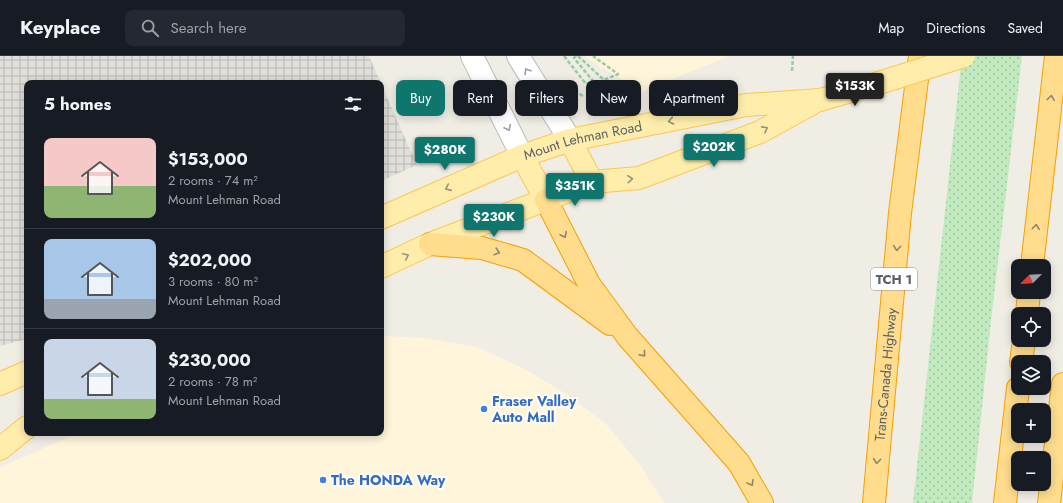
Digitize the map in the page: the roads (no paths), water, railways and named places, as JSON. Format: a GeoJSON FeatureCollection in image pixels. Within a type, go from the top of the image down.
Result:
{"type":"FeatureCollection","features":[{"type":"Feature","properties":{"kind":"highway"},"geometry":{"type":"LineString","coordinates":[[900,213],[913,56]]}},
{"type":"Feature","properties":{"kind":"highway","name":"Trans-Canada Highway"},"geometry":{"type":"LineString","coordinates":[[874,503],[900,213],[920,56]]}},
{"type":"Feature","properties":{"kind":"highway"},"geometry":{"type":"LineString","coordinates":[[1033,259],[1056,56]]}},
{"type":"Feature","properties":{"kind":"highway"},"geometry":{"type":"LineString","coordinates":[[546,200],[589,284],[627,336],[739,463],[762,503]]}},
{"type":"Feature","properties":{"kind":"highway"},"geometry":{"type":"LineString","coordinates":[[430,244],[482,248],[523,260],[627,336]]}},
{"type":"Feature","properties":{"kind":"highway"},"geometry":{"type":"LineString","coordinates":[[1049,503],[1063,384]]}},
{"type":"Feature","properties":{"kind":"highway"},"geometry":{"type":"LineString","coordinates":[[1005,503],[1017,395]]}},
{"type":"Feature","properties":{"kind":"main road","name":"Mount Lehman Road"},"geometry":{"type":"LineString","coordinates":[[384,266],[430,244],[592,182],[639,178],[760,132],[820,100],[964,56]]}},
{"type":"Feature","properties":{"kind":"main road","name":"Mount Lehman Road"},"geometry":{"type":"LineString","coordinates":[[384,217],[522,156],[570,140],[746,105],[820,100]]}},
{"type":"Feature","properties":{"kind":"main road"},"geometry":{"type":"LineString","coordinates":[[570,140],[592,182]]}},
{"type":"Feature","properties":{"kind":"main road"},"geometry":{"type":"LineString","coordinates":[[522,156],[546,200]]}},
{"type":"Feature","properties":{"kind":"main road"},"geometry":{"type":"LineString","coordinates":[[0,374],[24,371]]}},
{"type":"Feature","properties":{"kind":"main road"},"geometry":{"type":"LineString","coordinates":[[0,384],[24,372]]}},
{"type":"Feature","properties":{"kind":"main road"},"geometry":{"type":"LineString","coordinates":[[0,432],[24,421]]}},
{"type":"Feature","properties":{"kind":"main road"},"geometry":{"type":"LineString","coordinates":[[0,448],[24,429]]}},
{"type":"Feature","properties":{"kind":"street"},"geometry":{"type":"LineString","coordinates":[[472,56],[522,156]]}},
{"type":"Feature","properties":{"kind":"street"},"geometry":{"type":"LineString","coordinates":[[518,56],[570,140]]}},
{"type":"Feature","properties":{"kind":"place","name":"Fraser Valley Auto Mall"},"geometry":{"type":"Point","coordinates":[484,409]}},
{"type":"Feature","properties":{"kind":"place","name":"The HONDA Way"},"geometry":{"type":"Point","coordinates":[323,480]}}]}
